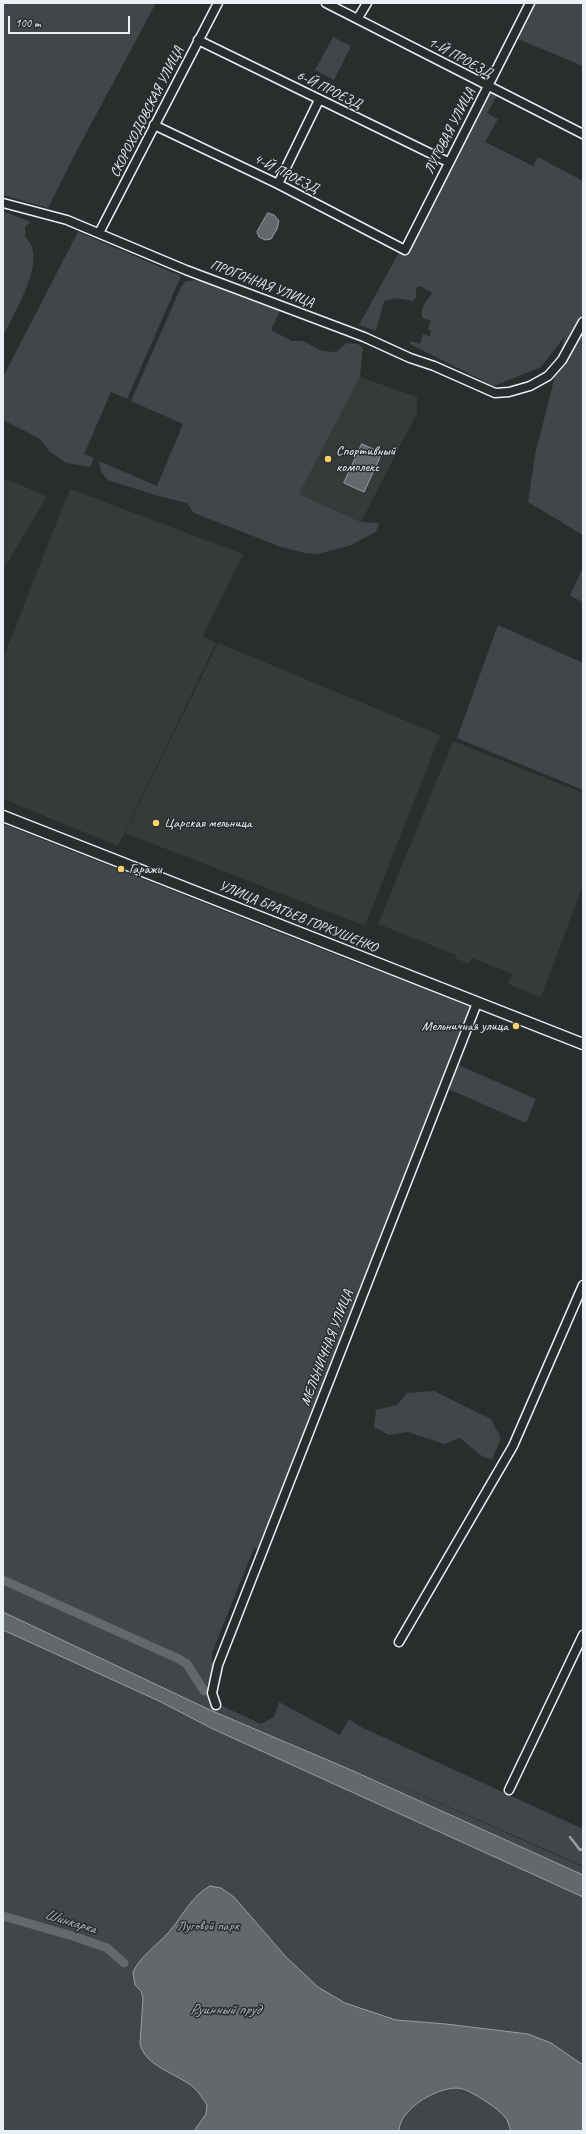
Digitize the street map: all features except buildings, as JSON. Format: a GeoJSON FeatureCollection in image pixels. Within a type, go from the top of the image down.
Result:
{"type":"FeatureCollection","features":[{"type":"Feature","properties":{"kind":"street","name":"СКОРОХОДОВСКАЯ УЛИЦА"},"geometry":{"type":"LineString","coordinates":[[99,233],[218,3]]}},
{"type":"Feature","properties":{"kind":"street","name":"1-Й ПРОЕЗД"},"geometry":{"type":"LineString","coordinates":[[326,3],[358,18],[487,87],[583,134]]}},
{"type":"Feature","properties":{"kind":"street"},"geometry":{"type":"LineString","coordinates":[[358,18],[367,3]]}},
{"type":"Feature","properties":{"kind":"street","name":"ЛУГОВАЯ УЛИЦА"},"geometry":{"type":"LineString","coordinates":[[405,250],[448,162],[530,3]]}},
{"type":"Feature","properties":{"kind":"street","name":"6-Й ПРОЕЗД"},"geometry":{"type":"LineString","coordinates":[[198,40],[448,162]]}},
{"type":"Feature","properties":{"kind":"street"},"geometry":{"type":"LineString","coordinates":[[278,184],[319,100]]}},
{"type":"Feature","properties":{"kind":"street","name":"4-Й ПРОЕЗД"},"geometry":{"type":"LineString","coordinates":[[154,125],[278,184],[405,250]]}},
{"type":"Feature","properties":{"kind":"street","name":"ПРОГОННАЯ УЛИЦА"},"geometry":{"type":"LineString","coordinates":[[3,203],[67,220],[99,233],[111,240],[186,270],[364,337],[410,358],[434,366],[495,392],[509,392],[530,386],[548,376],[562,360],[583,322]]}},
{"type":"Feature","properties":{"kind":"street","name":"УЛИЦА БРАТЬЕВ ГОРКУШЕНКО"},"geometry":{"type":"LineString","coordinates":[[3,816],[583,1044]]}},
{"type":"Feature","properties":{"kind":"street","name":"МЕЛЬНИЧНАЯ УЛИЦА"},"geometry":{"type":"LineString","coordinates":[[216,1705],[212,1694],[218,1665],[477,1003]]}},
{"type":"Feature","properties":{"kind":"street"},"geometry":{"type":"LineString","coordinates":[[399,1642],[507,1458],[583,1285]]}},
{"type":"Feature","properties":{"kind":"street"},"geometry":{"type":"LineString","coordinates":[[509,1790],[583,1635]]}},
{"type":"Feature","properties":{"kind":"shaded area"},"geometry":{"type":"Polygon","coordinates":[[[360,377],[417,397],[417,413],[361,522],[299,494],[360,377]]]}},
{"type":"Feature","properties":{"kind":"shaded area"},"geometry":{"type":"Polygon","coordinates":[[[3,478],[47,496],[3,570],[3,478]]]}},
{"type":"Feature","properties":{"kind":"shaded area"},"geometry":{"type":"Polygon","coordinates":[[[70,489],[243,554],[203,636],[216,643],[118,846],[3,799],[3,658],[70,489]]]}},
{"type":"Feature","properties":{"kind":"shaded area"},"geometry":{"type":"Polygon","coordinates":[[[218,643],[440,735],[365,926],[125,833],[218,643]]]}},
{"type":"Feature","properties":{"kind":"shaded area"},"geometry":{"type":"Polygon","coordinates":[[[453,741],[583,793],[583,885],[541,997],[508,984],[512,974],[472,958],[469,964],[455,958],[456,955],[378,924],[453,741]]]}},
{"type":"Feature","properties":{"kind":"green space"},"geometry":{"type":"Polygon","coordinates":[[[3,3],[156,3],[76,152],[48,208],[3,195],[3,3]]]}},
{"type":"Feature","properties":{"kind":"green space"},"geometry":{"type":"Polygon","coordinates":[[[530,3],[583,3],[583,66],[513,37],[530,3]]]}},
{"type":"Feature","properties":{"kind":"green space"},"geometry":{"type":"Polygon","coordinates":[[[333,37],[351,46],[334,80],[315,70],[333,37]]]}},
{"type":"Feature","properties":{"kind":"green space"},"geometry":{"type":"Polygon","coordinates":[[[489,89],[499,92],[487,113],[498,119],[485,142],[533,166],[538,157],[583,181],[583,535],[528,502],[535,455],[565,336],[541,367],[494,386],[410,344],[410,341],[420,344],[423,334],[430,337],[431,331],[428,329],[431,321],[423,318],[422,311],[432,293],[420,286],[416,288],[416,297],[413,301],[397,298],[384,301],[376,331],[359,325],[489,89]]]}},
{"type":"Feature","properties":{"kind":"green space"},"geometry":{"type":"Polygon","coordinates":[[[3,211],[31,222],[25,227],[25,237],[32,246],[34,258],[32,272],[27,286],[3,337],[3,211]]]}},
{"type":"Feature","properties":{"kind":"green space"},"geometry":{"type":"Polygon","coordinates":[[[78,232],[181,276],[127,399],[111,392],[84,454],[94,458],[90,467],[67,463],[50,452],[39,438],[3,420],[3,377],[78,232]]]}},
{"type":"Feature","properties":{"kind":"green space"},"geometry":{"type":"Polygon","coordinates":[[[200,280],[230,293],[280,311],[271,330],[292,341],[303,341],[322,351],[336,352],[347,343],[358,344],[363,348],[360,377],[299,494],[361,522],[379,523],[376,532],[349,546],[317,554],[305,553],[281,547],[194,513],[187,503],[158,496],[108,480],[101,472],[99,461],[157,486],[183,424],[131,401],[181,287],[186,281],[200,280]]]}},
{"type":"Feature","properties":{"kind":"green space"},"geometry":{"type":"Polygon","coordinates":[[[583,567],[583,602],[570,596],[583,567]]]}},
{"type":"Feature","properties":{"kind":"green space"},"geometry":{"type":"Polygon","coordinates":[[[498,625],[583,663],[583,790],[457,738],[498,625]]]}},
{"type":"Feature","properties":{"kind":"green space","name":"Луговой парк"},"geometry":{"type":"Polygon","coordinates":[[[3,824],[364,966],[471,1005],[259,1549],[254,1548],[212,1653],[212,1663],[218,1676],[217,1690],[220,1705],[261,1724],[274,1717],[279,1702],[340,1735],[349,1719],[361,1727],[583,1829],[583,1866],[288,1736],[583,1867],[583,2131],[3,2131],[3,824]]]}},
{"type":"Feature","properties":{"kind":"green space"},"geometry":{"type":"Polygon","coordinates":[[[456,1064],[536,1099],[526,1123],[446,1088],[456,1064]]]}},
{"type":"Feature","properties":{"kind":"green space"},"geometry":{"type":"Polygon","coordinates":[[[434,1391],[491,1419],[501,1438],[492,1459],[483,1457],[460,1438],[444,1444],[408,1432],[389,1435],[374,1427],[376,1410],[397,1405],[407,1393],[434,1391]]]}},
{"type":"Feature","properties":{"kind":"water"},"geometry":{"type":"Polygon","coordinates":[[[268,213],[274,215],[279,221],[277,229],[271,239],[265,240],[259,237],[257,232],[268,213]]]}},
{"type":"Feature","properties":{"kind":"water"},"geometry":{"type":"Polygon","coordinates":[[[362,444],[382,453],[364,492],[344,483],[362,444]]]}},
{"type":"Feature","properties":{"kind":"water"},"geometry":{"type":"Polygon","coordinates":[[[3,1612],[210,1710],[351,1770],[583,1875],[583,1897],[213,1729],[159,1701],[3,1630],[3,1612]]]}},
{"type":"Feature","properties":{"kind":"water","name":"Руинный пруд"},"geometry":{"type":"Polygon","coordinates":[[[210,1886],[221,1888],[234,1897],[285,1956],[318,1987],[345,2003],[396,2020],[446,2024],[528,2034],[551,2043],[583,2065],[583,2131],[511,2131],[506,2118],[492,2105],[463,2089],[455,2088],[434,2094],[414,2106],[401,2122],[399,2131],[194,2131],[206,2114],[207,2105],[193,2087],[162,2069],[143,2052],[140,2044],[143,1998],[141,1991],[135,1985],[133,1972],[144,1956],[174,1926],[192,1901],[203,1890],[210,1886]]]}},
{"type":"Feature","properties":{"kind":"waterway"},"geometry":{"type":"LineString","coordinates":[[3,1580],[179,1659],[187,1664],[204,1691]]}},
{"type":"Feature","properties":{"kind":"waterway"},"geometry":{"type":"LineString","coordinates":[[570,1837],[580,1850],[583,1849]]}},
{"type":"Feature","properties":{"kind":"waterway","name":"Шинкарка"},"geometry":{"type":"LineString","coordinates":[[3,1916],[76,1937],[107,1948],[124,1963]]}},
{"type":"Feature","properties":{"kind":"place","name":"Спортивный комплекс"},"geometry":{"type":"Point","coordinates":[328,459]}},
{"type":"Feature","properties":{"kind":"place","name":"Царская мельница"},"geometry":{"type":"Point","coordinates":[156,823]}},
{"type":"Feature","properties":{"kind":"place","name":"Гаражи"},"geometry":{"type":"Point","coordinates":[121,869]}},
{"type":"Feature","properties":{"kind":"place","name":"Мельничная улица"},"geometry":{"type":"Point","coordinates":[516,1026]}}]}
